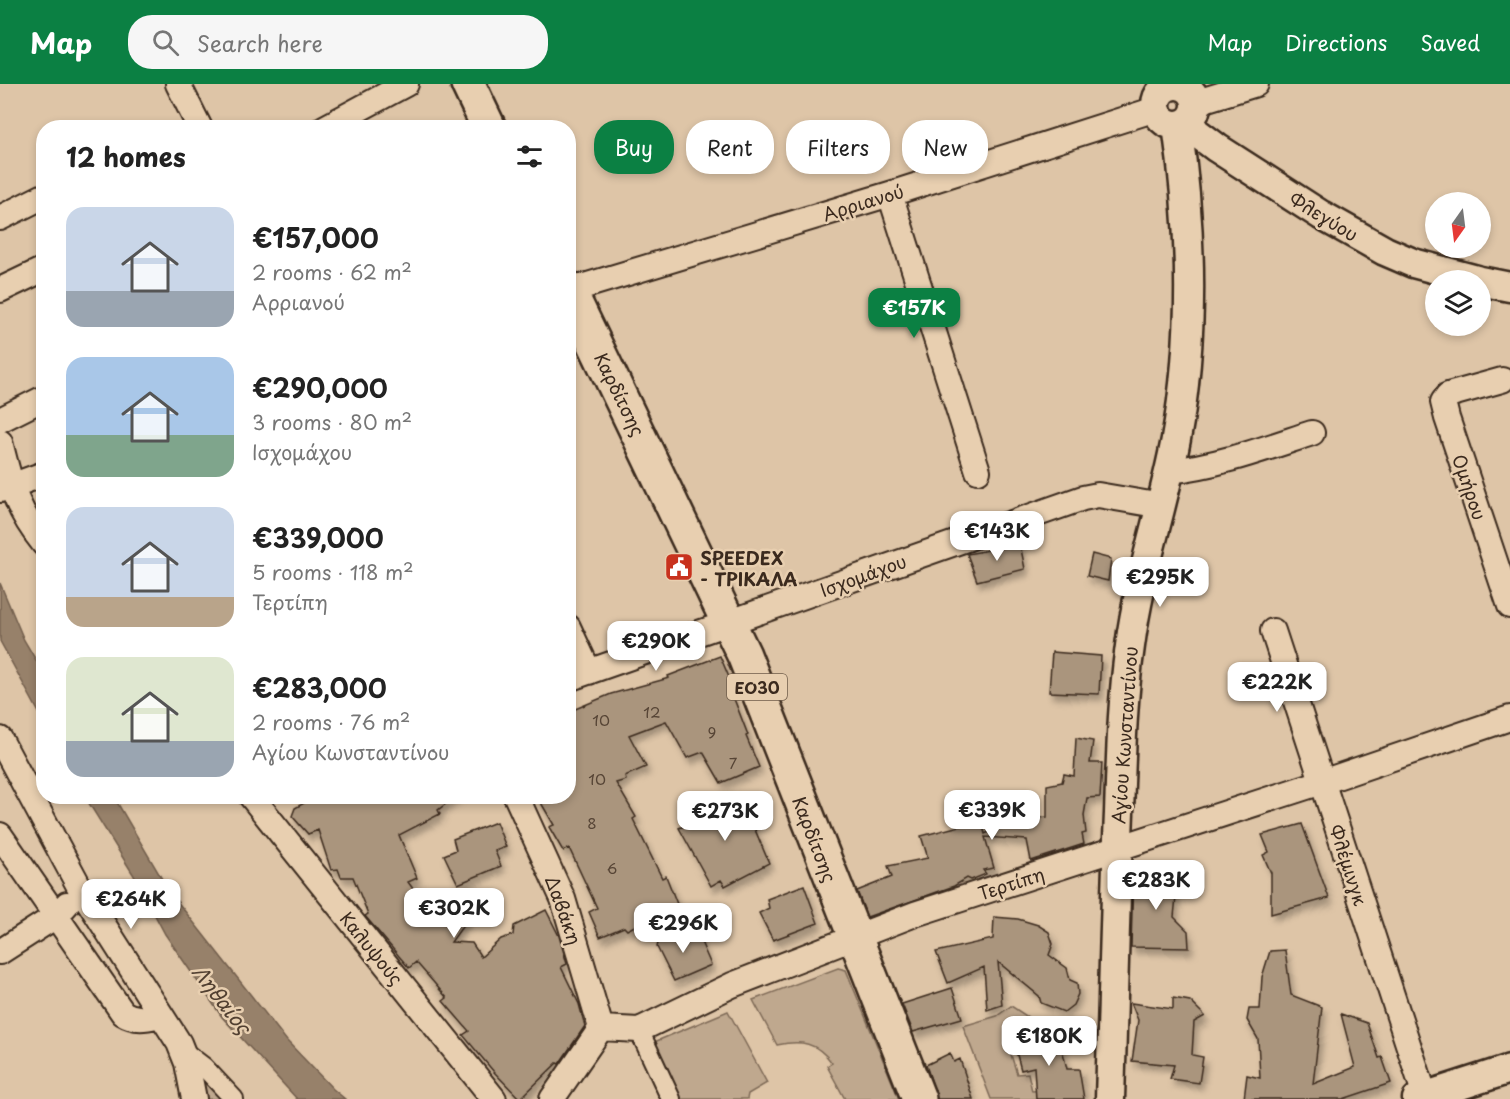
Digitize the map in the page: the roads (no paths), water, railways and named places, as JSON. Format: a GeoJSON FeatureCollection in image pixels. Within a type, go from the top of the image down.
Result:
{"type":"FeatureCollection","features":[{"type":"Feature","properties":{"kind":"main road"},"geometry":{"type":"LineString","coordinates":[[468,84],[485,120]]}},
{"type":"Feature","properties":{"kind":"main road","name":"Καρδίτσης"},"geometry":{"type":"LineString","coordinates":[[576,305],[729,623],[919,1099]]}},
{"type":"Feature","properties":{"kind":"street"},"geometry":{"type":"LineString","coordinates":[[178,84],[190,120]]}},
{"type":"Feature","properties":{"kind":"street"},"geometry":{"type":"LineString","coordinates":[[339,120],[406,84]]}},
{"type":"Feature","properties":{"kind":"street","name":"Αρριανού"},"geometry":{"type":"LineString","coordinates":[[576,288],[890,194],[1171,101],[1207,99],[1256,84]]}},
{"type":"Feature","properties":{"kind":"street","name":"Φλεγύου"},"geometry":{"type":"LineString","coordinates":[[1171,101],[1197,133],[1217,148],[1354,234],[1413,263],[1439,270]]}},
{"type":"Feature","properties":{"kind":"street","name":"Αγίου Κωνσταντίνου"},"geometry":{"type":"LineString","coordinates":[[1110,1099],[1122,728],[1130,647],[1135,613],[1169,471],[1184,376],[1190,308],[1188,212],[1171,101]]}},
{"type":"Feature","properties":{"kind":"street"},"geometry":{"type":"LineString","coordinates":[[890,194],[978,471]]}},
{"type":"Feature","properties":{"kind":"street"},"geometry":{"type":"LineString","coordinates":[[0,218],[36,200]]}},
{"type":"Feature","properties":{"kind":"street"},"geometry":{"type":"LineString","coordinates":[[0,290],[36,273]]}},
{"type":"Feature","properties":{"kind":"street","name":"Φλεγύου"},"geometry":{"type":"LineString","coordinates":[[1491,283],[1510,287]]}},
{"type":"Feature","properties":{"kind":"street","name":"Ομήρου"},"geometry":{"type":"LineString","coordinates":[[1502,380],[1448,395],[1443,402],[1510,606]]}},
{"type":"Feature","properties":{"kind":"street"},"geometry":{"type":"LineString","coordinates":[[0,420],[36,403]]}},
{"type":"Feature","properties":{"kind":"street"},"geometry":{"type":"LineString","coordinates":[[1169,471],[1188,469],[1253,452],[1312,433]]}},
{"type":"Feature","properties":{"kind":"street"},"geometry":{"type":"LineString","coordinates":[[0,442],[6,488],[36,534]]}},
{"type":"Feature","properties":{"kind":"street"},"geometry":{"type":"LineString","coordinates":[[6,488],[36,477]]}},
{"type":"Feature","properties":{"kind":"street","name":"Ισχομάχου"},"geometry":{"type":"LineString","coordinates":[[579,676],[1083,498],[1098,495],[1162,506]]}},
{"type":"Feature","properties":{"kind":"street","name":"Φλέμινγκ"},"geometry":{"type":"LineString","coordinates":[[1272,631],[1423,1098]]}},
{"type":"Feature","properties":{"kind":"street","name":"Τερτίπη"},"geometry":{"type":"LineString","coordinates":[[601,1028],[639,1030],[732,985],[915,914],[1322,782],[1510,718]]}},
{"type":"Feature","properties":{"kind":"street"},"geometry":{"type":"LineString","coordinates":[[0,739],[80,888],[183,1051],[194,1099]]}},
{"type":"Feature","properties":{"kind":"street","name":"Καλυψούς"},"geometry":{"type":"LineString","coordinates":[[257,804],[494,1099]]}},
{"type":"Feature","properties":{"kind":"street","name":"Δαβάκη"},"geometry":{"type":"LineString","coordinates":[[520,804],[563,899],[601,1028]]}},
{"type":"Feature","properties":{"kind":"street"},"geometry":{"type":"LineString","coordinates":[[0,835],[123,1013],[130,1017],[143,1019],[161,1015]]}},
{"type":"Feature","properties":{"kind":"street"},"geometry":{"type":"LineString","coordinates":[[0,952],[56,916],[80,888]]}},
{"type":"Feature","properties":{"kind":"street"},"geometry":{"type":"LineString","coordinates":[[552,1099],[601,1028]]}},
{"type":"Feature","properties":{"kind":"street"},"geometry":{"type":"LineString","coordinates":[[639,1030],[671,1099]]}},
{"type":"Feature","properties":{"kind":"street"},"geometry":{"type":"LineString","coordinates":[[183,1051],[204,1067],[234,1099]]}},
{"type":"Feature","properties":{"kind":"street"},"geometry":{"type":"LineString","coordinates":[[1423,1098],[1510,1069]]}},
{"type":"Feature","properties":{"kind":"water"},"geometry":{"type":"Polygon","coordinates":[[[0,583],[24,640],[36,660],[36,707],[0,641],[0,583]]]}},
{"type":"Feature","properties":{"kind":"water","name":"Ληθαίος"},"geometry":{"type":"Polygon","coordinates":[[[89,804],[118,804],[169,891],[287,1041],[345,1099],[297,1099],[222,1017],[165,934],[133,874],[89,804]]]}},
{"type":"Feature","properties":{"kind":"place","name":"SPEEDEX - ΤΡΙΚΑΛΑ"},"geometry":{"type":"Point","coordinates":[679,567]}}]}
